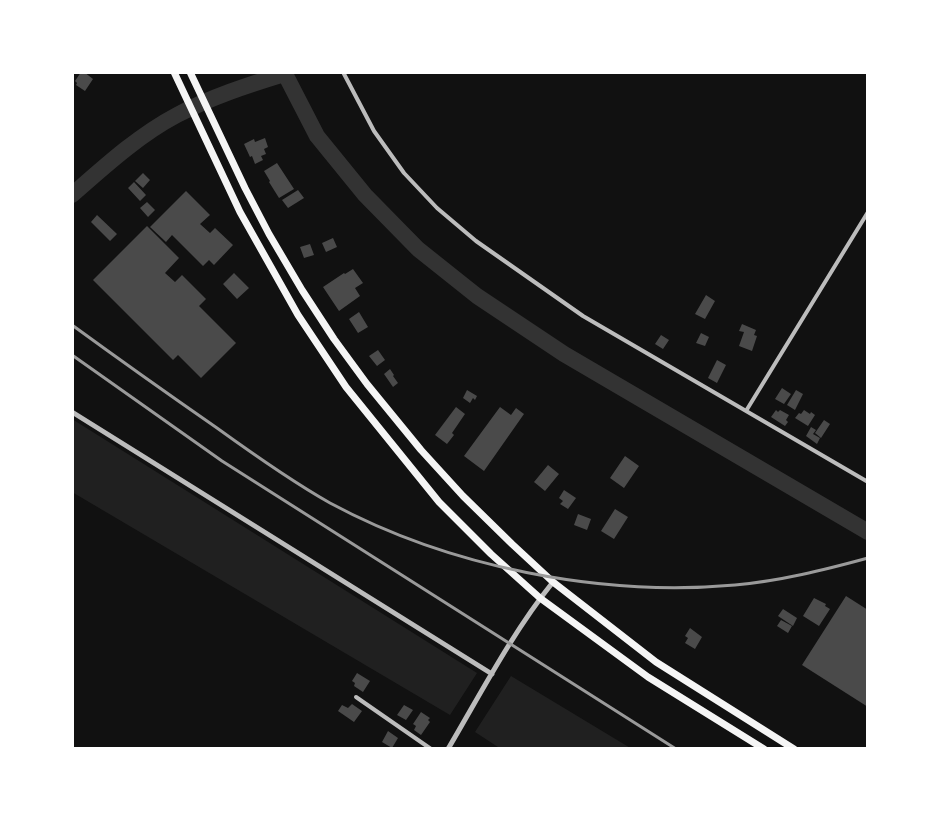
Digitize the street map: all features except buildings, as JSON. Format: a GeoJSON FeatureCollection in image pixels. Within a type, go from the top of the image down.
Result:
{"type":"FeatureCollection","features":[{"type":"Feature","properties":{"kind":"highway"},"geometry":{"type":"LineString","coordinates":[[174,72],[240,212],[297,315],[346,387],[439,502],[491,554],[540,598],[648,677],[764,749]]}},
{"type":"Feature","properties":{"kind":"highway"},"geometry":{"type":"LineString","coordinates":[[190,72],[269,234],[302,290],[354,366],[421,450],[463,496],[553,582],[656,662],[794,749]]}},
{"type":"Feature","properties":{"kind":"street"},"geometry":{"type":"LineString","coordinates":[[343,72],[374,131],[404,173],[437,208],[476,242],[583,316],[868,482]]}},
{"type":"Feature","properties":{"kind":"street"},"geometry":{"type":"LineString","coordinates":[[746,411],[868,212]]}},
{"type":"Feature","properties":{"kind":"street"},"geometry":{"type":"LineString","coordinates":[[72,412],[492,675]]}},
{"type":"Feature","properties":{"kind":"street"},"geometry":{"type":"LineString","coordinates":[[448,749],[509,644],[553,582]]}},
{"type":"Feature","properties":{"kind":"street"},"geometry":{"type":"LineString","coordinates":[[356,697],[430,749]]}},
{"type":"Feature","properties":{"kind":"shaded area"},"geometry":{"type":"Polygon","coordinates":[[[72,419],[477,673],[450,715],[72,492],[72,419]]]}},
{"type":"Feature","properties":{"kind":"shaded area"},"geometry":{"type":"Polygon","coordinates":[[[511,676],[632,749],[501,749],[475,732],[511,676]]]}},
{"type":"Feature","properties":{"kind":"waterway"},"geometry":{"type":"LineString","coordinates":[[284,72],[317,136],[365,195],[418,249],[477,296],[564,354],[868,532]]}},
{"type":"Feature","properties":{"kind":"waterway"},"geometry":{"type":"LineString","coordinates":[[72,195],[123,152],[163,123],[216,97],[284,74]]}},
{"type":"Feature","properties":{"kind":"railway"},"geometry":{"type":"LineString","coordinates":[[72,325],[315,495],[376,525],[424,544],[475,560],[579,581],[684,588],[769,581],[868,558]]}},
{"type":"Feature","properties":{"kind":"railway"},"geometry":{"type":"LineString","coordinates":[[72,355],[222,461],[676,749]]}}]}
